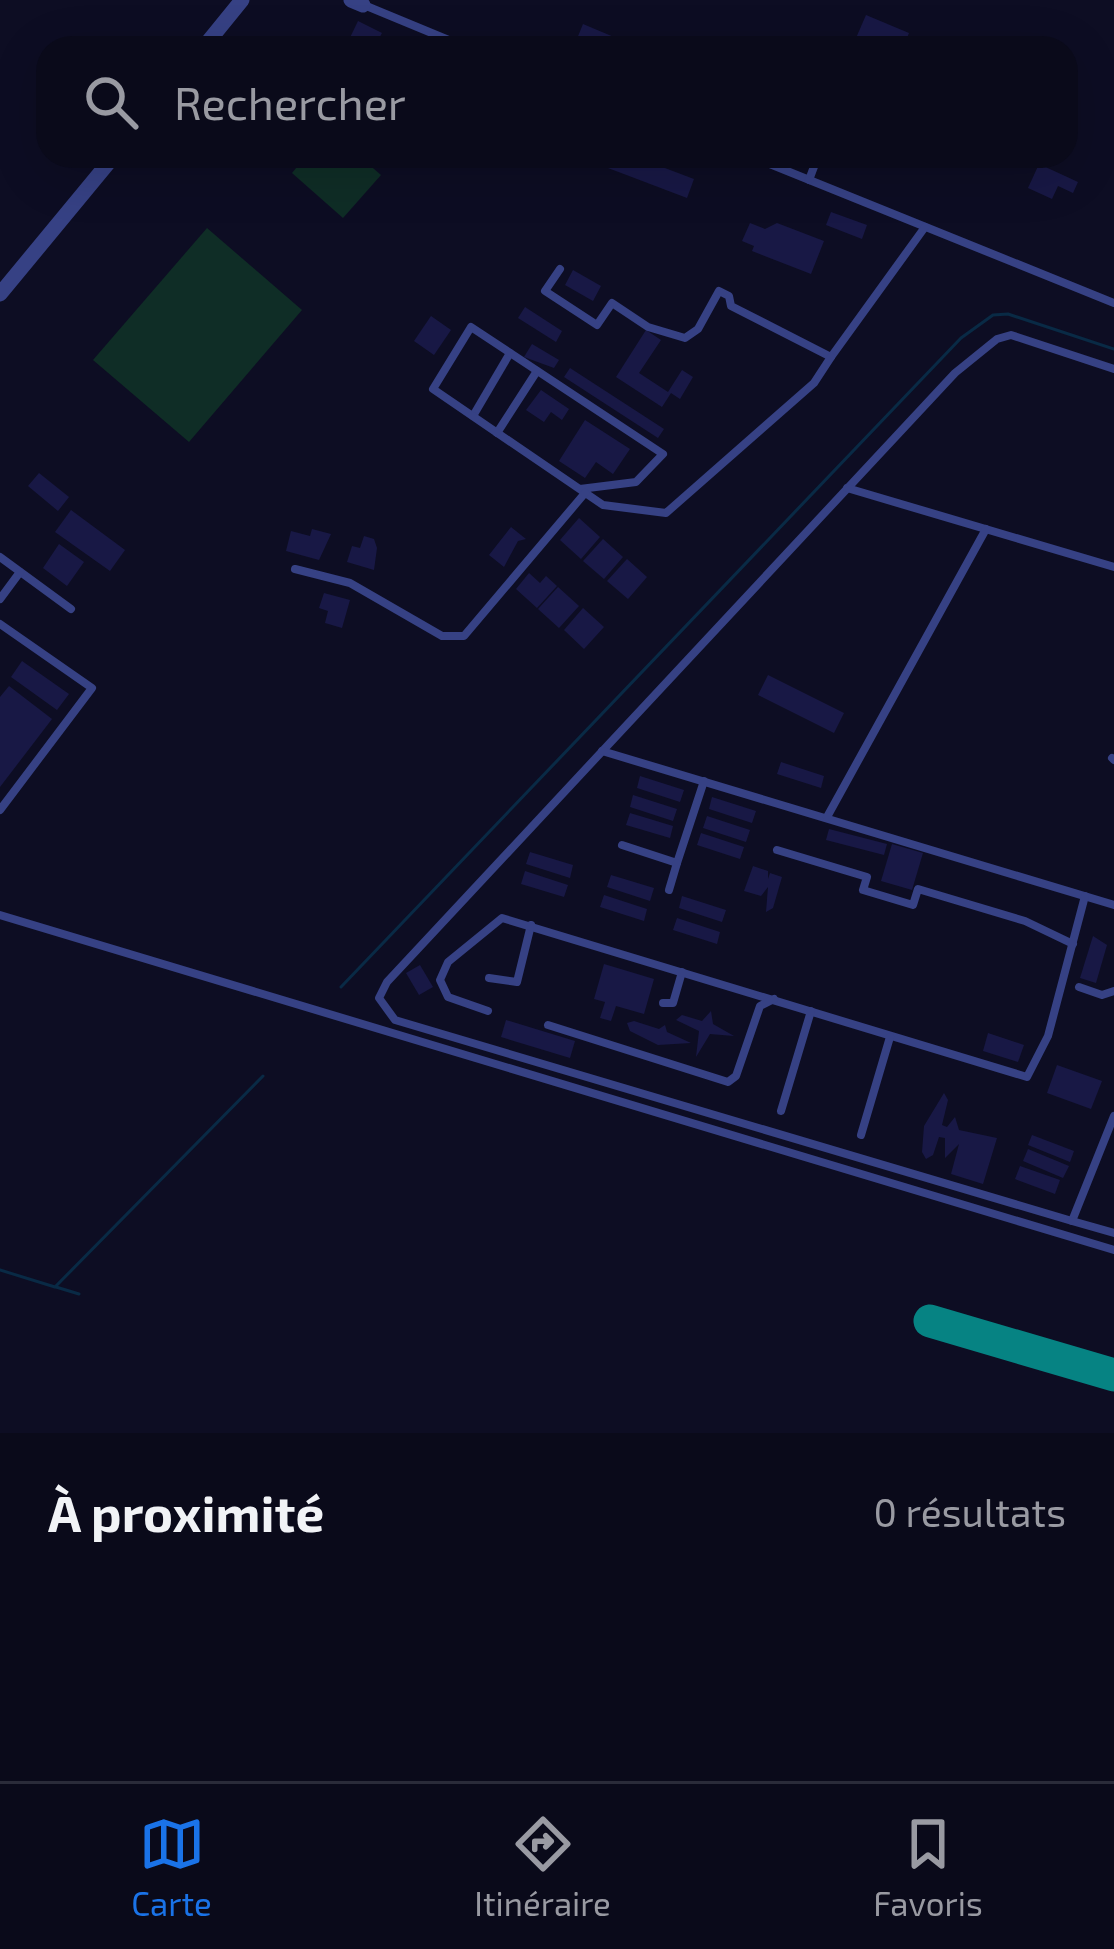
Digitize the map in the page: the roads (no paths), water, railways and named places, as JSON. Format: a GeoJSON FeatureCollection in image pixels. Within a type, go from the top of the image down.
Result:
{"type":"FeatureCollection","features":[{"type":"Feature","properties":{"kind":"street"},"geometry":{"type":"LineString","coordinates":[[212,36],[242,0]]}},
{"type":"Feature","properties":{"kind":"street"},"geometry":{"type":"LineString","coordinates":[[0,294],[104,168]]}},
{"type":"Feature","properties":{"kind":"lane"},"geometry":{"type":"LineString","coordinates":[[357,2],[439,36]]}},
{"type":"Feature","properties":{"kind":"lane"},"geometry":{"type":"LineString","coordinates":[[780,168],[1114,303]]}},
{"type":"Feature","properties":{"kind":"lane"},"geometry":{"type":"LineString","coordinates":[[808,179],[813,168]]}},
{"type":"Feature","properties":{"kind":"lane"},"geometry":{"type":"LineString","coordinates":[[295,569],[350,583],[442,636],[464,636],[583,491],[637,482],[663,454],[471,327],[433,388],[472,416],[583,491],[603,505],[666,513],[814,383],[925,227]]}},
{"type":"Feature","properties":{"kind":"lane"},"geometry":{"type":"LineString","coordinates":[[560,268],[545,292],[597,326],[612,303],[647,327],[685,338],[698,329],[719,291],[729,296],[731,306],[830,357]]}},
{"type":"Feature","properties":{"kind":"lane"},"geometry":{"type":"LineString","coordinates":[[1114,370],[1028,337],[997,339],[955,373],[387,982],[379,998],[395,1020],[1114,1233]]}},
{"type":"Feature","properties":{"kind":"lane"},"geometry":{"type":"LineString","coordinates":[[472,416],[510,353]]}},
{"type":"Feature","properties":{"kind":"lane"},"geometry":{"type":"LineString","coordinates":[[497,433],[537,370]]}},
{"type":"Feature","properties":{"kind":"lane"},"geometry":{"type":"LineString","coordinates":[[847,488],[1114,567]]}},
{"type":"Feature","properties":{"kind":"lane"},"geometry":{"type":"LineString","coordinates":[[827,817],[986,529]]}},
{"type":"Feature","properties":{"kind":"lane"},"geometry":{"type":"LineString","coordinates":[[0,557],[71,608]]}},
{"type":"Feature","properties":{"kind":"lane"},"geometry":{"type":"LineString","coordinates":[[0,599],[20,572]]}},
{"type":"Feature","properties":{"kind":"lane"},"geometry":{"type":"LineString","coordinates":[[0,624],[92,688],[0,810]]}},
{"type":"Feature","properties":{"kind":"lane"},"geometry":{"type":"LineString","coordinates":[[602,751],[1114,905]]}},
{"type":"Feature","properties":{"kind":"lane"},"geometry":{"type":"LineString","coordinates":[[669,890],[704,781]]}},
{"type":"Feature","properties":{"kind":"lane"},"geometry":{"type":"LineString","coordinates":[[622,845],[677,863]]}},
{"type":"Feature","properties":{"kind":"lane"},"geometry":{"type":"LineString","coordinates":[[776,850],[867,877],[863,890],[913,905],[918,889],[1024,921],[1073,944]]}},
{"type":"Feature","properties":{"kind":"lane"},"geometry":{"type":"LineString","coordinates":[[488,1011],[448,997],[440,980],[448,962],[502,918],[1027,1077],[1048,1036],[1085,896]]}},
{"type":"Feature","properties":{"kind":"lane"},"geometry":{"type":"LineString","coordinates":[[0,915],[1114,1250]]}},
{"type":"Feature","properties":{"kind":"lane"},"geometry":{"type":"LineString","coordinates":[[489,978],[517,982],[531,925]]}},
{"type":"Feature","properties":{"kind":"lane"},"geometry":{"type":"LineString","coordinates":[[663,1003],[673,1003],[678,995],[682,972]]}},
{"type":"Feature","properties":{"kind":"lane"},"geometry":{"type":"LineString","coordinates":[[1079,987],[1102,995],[1114,992]]}},
{"type":"Feature","properties":{"kind":"lane"},"geometry":{"type":"LineString","coordinates":[[548,1025],[728,1082],[736,1076],[760,1006],[775,998]]}},
{"type":"Feature","properties":{"kind":"lane"},"geometry":{"type":"LineString","coordinates":[[781,1112],[811,1011]]}},
{"type":"Feature","properties":{"kind":"lane"},"geometry":{"type":"LineString","coordinates":[[861,1135],[890,1037]]}},
{"type":"Feature","properties":{"kind":"lane"},"geometry":{"type":"LineString","coordinates":[[1072,1221],[1114,1116]]}},
{"type":"Feature","properties":{"kind":"waterway"},"geometry":{"type":"LineString","coordinates":[[341,987],[961,338],[993,315],[1008,314],[1114,349]]}},
{"type":"Feature","properties":{"kind":"waterway"},"geometry":{"type":"LineString","coordinates":[[0,1270],[55,1287],[263,1076]]}},
{"type":"Feature","properties":{"kind":"waterway"},"geometry":{"type":"LineString","coordinates":[[56,1287],[79,1294]]}}]}
